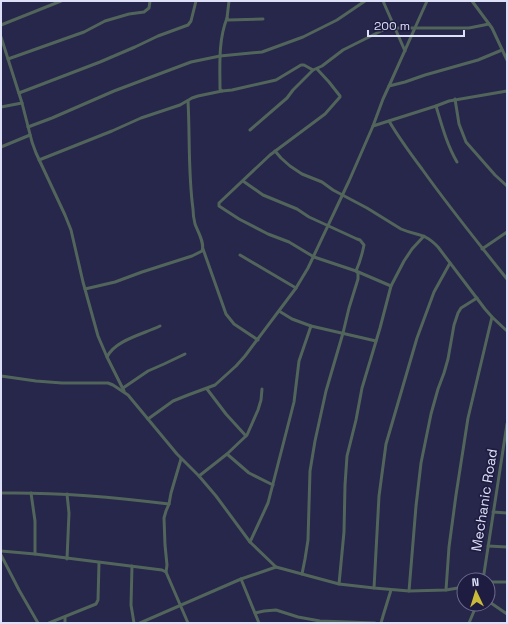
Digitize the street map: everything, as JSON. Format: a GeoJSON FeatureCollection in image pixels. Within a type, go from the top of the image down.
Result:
{"type":"FeatureCollection","features":[{"type":"Feature","properties":{"kind":"street"},"geometry":{"type":"LineString","coordinates":[[1,25],[61,1]]}},
{"type":"Feature","properties":{"kind":"street"},"geometry":{"type":"LineString","coordinates":[[8,59],[84,32],[105,20],[144,12],[148,8],[150,1]]}},
{"type":"Feature","properties":{"kind":"street"},"geometry":{"type":"LineString","coordinates":[[19,93],[100,62],[188,24],[191,21],[196,1]]}},
{"type":"Feature","properties":{"kind":"street"},"geometry":{"type":"LineString","coordinates":[[222,91],[220,89],[220,56],[222,31],[227,18],[229,1]]}},
{"type":"Feature","properties":{"kind":"street"},"geometry":{"type":"LineString","coordinates":[[28,127],[114,91],[191,62],[220,56],[262,52],[303,37],[337,20],[365,1]]}},
{"type":"Feature","properties":{"kind":"street"},"geometry":{"type":"LineString","coordinates":[[383,1],[405,51]]}},
{"type":"Feature","properties":{"kind":"street"},"geometry":{"type":"LineString","coordinates":[[148,419],[173,401],[188,394],[207,389],[215,385],[236,366],[258,340],[296,288],[314,257],[427,1]]}},
{"type":"Feature","properties":{"kind":"street"},"geometry":{"type":"LineString","coordinates":[[472,1],[492,28],[507,60]]}},
{"type":"Feature","properties":{"kind":"street"},"geometry":{"type":"LineString","coordinates":[[227,18],[228,20],[263,19]]}},
{"type":"Feature","properties":{"kind":"street"},"geometry":{"type":"LineString","coordinates":[[250,130],[287,98],[293,90],[315,69],[343,50],[394,27],[469,28],[489,24]]}},
{"type":"Feature","properties":{"kind":"street"},"geometry":{"type":"LineString","coordinates":[[1,37],[22,103],[30,135],[39,160],[71,230],[98,336],[125,392],[181,459],[199,476],[216,496],[250,542],[276,567],[339,584],[409,591],[456,588]]}},
{"type":"Feature","properties":{"kind":"street"},"geometry":{"type":"LineString","coordinates":[[389,86],[478,60],[502,50]]}},
{"type":"Feature","properties":{"kind":"street"},"geometry":{"type":"LineString","coordinates":[[39,160],[141,118],[179,106],[198,96],[276,80],[304,64],[315,69],[329,82],[340,97],[324,114],[270,155],[225,197],[219,203],[219,206],[239,219],[268,234],[289,242],[314,257],[356,271],[391,286]]}},
{"type":"Feature","properties":{"kind":"street"},"geometry":{"type":"LineString","coordinates":[[373,126],[449,101],[507,91]]}},
{"type":"Feature","properties":{"kind":"street"},"geometry":{"type":"LineString","coordinates":[[455,100],[459,124],[466,142],[495,175],[507,186]]}},
{"type":"Feature","properties":{"kind":"street"},"geometry":{"type":"LineString","coordinates":[[188,101],[189,160],[195,224],[226,314],[234,324],[258,340]]}},
{"type":"Feature","properties":{"kind":"street"},"geometry":{"type":"LineString","coordinates":[[1,107],[22,103]]}},
{"type":"Feature","properties":{"kind":"street"},"geometry":{"type":"LineString","coordinates":[[436,106],[447,142],[457,162]]}},
{"type":"Feature","properties":{"kind":"street"},"geometry":{"type":"LineString","coordinates":[[389,121],[397,136],[482,249],[506,277]]}},
{"type":"Feature","properties":{"kind":"street"},"geometry":{"type":"LineString","coordinates":[[1,147],[30,135]]}},
{"type":"Feature","properties":{"kind":"street"},"geometry":{"type":"LineString","coordinates":[[275,151],[290,166],[302,174],[322,182],[333,190],[401,229],[424,236],[434,242],[492,318],[507,331]]}},
{"type":"Feature","properties":{"kind":"street"},"geometry":{"type":"LineString","coordinates":[[243,181],[262,195],[297,209],[309,217],[360,240],[364,245],[363,253],[356,271]]}},
{"type":"Feature","properties":{"kind":"street"},"geometry":{"type":"LineString","coordinates":[[482,249],[507,232]]}},
{"type":"Feature","properties":{"kind":"street"},"geometry":{"type":"LineString","coordinates":[[339,584],[347,456],[362,388],[391,286],[404,261],[412,249],[424,236]]}},
{"type":"Feature","properties":{"kind":"street"},"geometry":{"type":"LineString","coordinates":[[85,289],[119,281],[200,253],[203,249]]}},
{"type":"Feature","properties":{"kind":"street"},"geometry":{"type":"LineString","coordinates":[[240,255],[296,288]]}},
{"type":"Feature","properties":{"kind":"street"},"geometry":{"type":"LineString","coordinates":[[374,588],[379,496],[386,444],[417,338],[434,292],[450,263]]}},
{"type":"Feature","properties":{"kind":"street"},"geometry":{"type":"LineString","coordinates":[[302,574],[308,540],[310,480],[313,452],[326,390],[358,279],[358,273],[356,271]]}},
{"type":"Feature","properties":{"kind":"street"},"geometry":{"type":"LineString","coordinates":[[409,591],[421,463],[431,414],[448,359],[454,324],[458,313],[461,308],[477,298]]}},
{"type":"Feature","properties":{"kind":"street"},"geometry":{"type":"LineString","coordinates":[[279,311],[292,319],[311,326],[376,341]]}},
{"type":"Feature","properties":{"kind":"street"},"geometry":{"type":"LineString","coordinates":[[446,590],[449,547],[468,418],[492,318]]}},
{"type":"Feature","properties":{"kind":"street"},"geometry":{"type":"LineString","coordinates":[[107,357],[110,351],[130,339],[160,326]]}},
{"type":"Feature","properties":{"kind":"street"},"geometry":{"type":"LineString","coordinates":[[250,542],[268,503],[294,402],[299,360],[311,326]]}},
{"type":"Feature","properties":{"kind":"street"},"geometry":{"type":"LineString","coordinates":[[123,388],[148,370],[185,354]]}},
{"type":"Feature","properties":{"kind":"street"},"geometry":{"type":"LineString","coordinates":[[1,376],[62,384],[108,384],[113,385],[125,392]]}},
{"type":"Feature","properties":{"kind":"street"},"geometry":{"type":"LineString","coordinates":[[207,389],[226,414],[246,436]]}},
{"type":"Feature","properties":{"kind":"street"},"geometry":{"type":"LineString","coordinates":[[199,476],[227,454],[249,433],[261,400],[262,389]]}},
{"type":"Feature","properties":{"kind":"street","name":"Mechanic Road"},"geometry":{"type":"LineString","coordinates":[[484,572],[506,440],[507,424]]}},
{"type":"Feature","properties":{"kind":"street"},"geometry":{"type":"LineString","coordinates":[[227,454],[249,473],[272,485]]}},
{"type":"Feature","properties":{"kind":"street"},"geometry":{"type":"LineString","coordinates":[[181,459],[164,518],[167,565],[166,572],[188,623]]}},
{"type":"Feature","properties":{"kind":"street"},"geometry":{"type":"LineString","coordinates":[[1,493],[99,496],[169,504]]}},
{"type":"Feature","properties":{"kind":"street"},"geometry":{"type":"LineString","coordinates":[[31,493],[35,521],[35,554]]}},
{"type":"Feature","properties":{"kind":"street"},"geometry":{"type":"LineString","coordinates":[[67,494],[67,559]]}},
{"type":"Feature","properties":{"kind":"street"},"geometry":{"type":"LineString","coordinates":[[493,512],[507,513]]}},
{"type":"Feature","properties":{"kind":"street"},"geometry":{"type":"LineString","coordinates":[[488,546],[507,547]]}},
{"type":"Feature","properties":{"kind":"street"},"geometry":{"type":"LineString","coordinates":[[1,551],[132,566],[162,570],[166,572]]}},
{"type":"Feature","properties":{"kind":"street"},"geometry":{"type":"LineString","coordinates":[[1,556],[38,623]]}},
{"type":"Feature","properties":{"kind":"street"},"geometry":{"type":"LineString","coordinates":[[50,623],[98,602],[99,563]]}},
{"type":"Feature","properties":{"kind":"street"},"geometry":{"type":"LineString","coordinates":[[132,566],[131,605],[134,623]]}},
{"type":"Feature","properties":{"kind":"street"},"geometry":{"type":"LineString","coordinates":[[140,623],[241,579],[276,567]]}},
{"type":"Feature","properties":{"kind":"street"},"geometry":{"type":"LineString","coordinates":[[241,579],[259,623]]}},
{"type":"Feature","properties":{"kind":"street"},"geometry":{"type":"LineString","coordinates":[[496,582],[507,582]]}},
{"type":"Feature","properties":{"kind":"street"},"geometry":{"type":"LineString","coordinates":[[380,623],[391,590]]}},
{"type":"Feature","properties":{"kind":"street"},"geometry":{"type":"LineString","coordinates":[[496,606],[507,614]]}},
{"type":"Feature","properties":{"kind":"street"},"geometry":{"type":"LineString","coordinates":[[255,612],[276,610],[298,617],[320,621],[375,623]]}},
{"type":"Feature","properties":{"kind":"street"},"geometry":{"type":"LineString","coordinates":[[470,623],[474,612]]}},
{"type":"Feature","properties":{"kind":"street"},"geometry":{"type":"LineString","coordinates":[[65,617],[65,623]]}}]}
